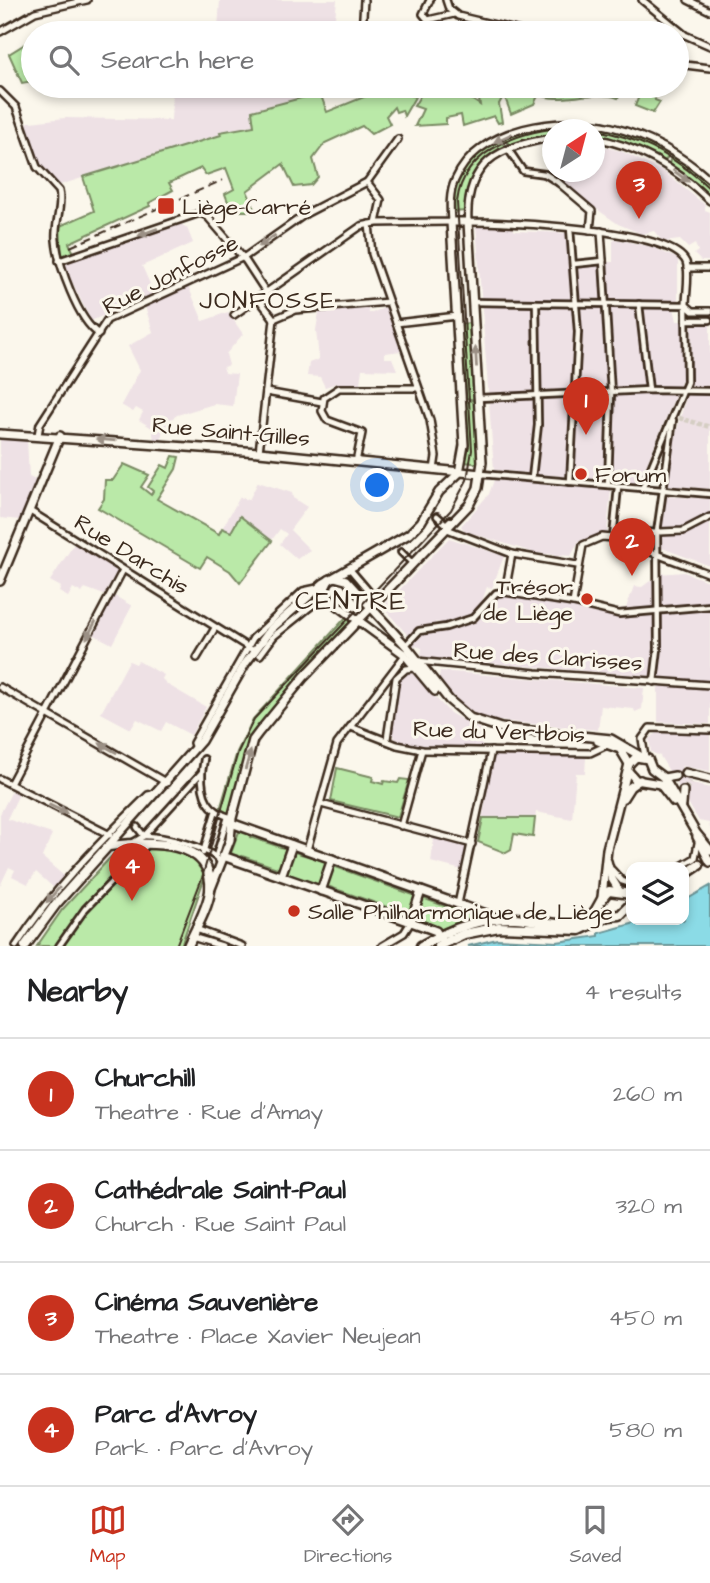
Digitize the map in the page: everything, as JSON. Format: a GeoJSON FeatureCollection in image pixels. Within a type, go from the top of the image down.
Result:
{"type":"FeatureCollection","features":[{"type":"Feature","properties":{"kind":"main road"},"geometry":{"type":"LineString","coordinates":[[25,946],[110,839],[130,845],[146,840],[172,844],[201,855],[210,892],[188,946]]}},
{"type":"Feature","properties":{"kind":"main road"},"geometry":{"type":"LineString","coordinates":[[689,872],[699,865]]}},
{"type":"Feature","properties":{"kind":"main road"},"geometry":{"type":"LineString","coordinates":[[440,941],[468,924],[498,918],[573,924],[588,919],[609,891],[626,894]]}},
{"type":"Feature","properties":{"kind":"main road"},"geometry":{"type":"LineString","coordinates":[[621,893],[626,902],[624,912]]}},
{"type":"Feature","properties":{"kind":"main road"},"geometry":{"type":"LineString","coordinates":[[601,900],[609,916]]}},
{"type":"Feature","properties":{"kind":"main road"},"geometry":{"type":"LineString","coordinates":[[421,946],[472,931],[499,927],[572,931],[626,910]]}},
{"type":"Feature","properties":{"kind":"street"},"geometry":{"type":"LineString","coordinates":[[0,32],[54,3],[87,0]]}},
{"type":"Feature","properties":{"kind":"street"},"geometry":{"type":"LineString","coordinates":[[363,21],[364,0]]}},
{"type":"Feature","properties":{"kind":"street"},"geometry":{"type":"LineString","coordinates":[[430,0],[423,15],[428,20],[454,14],[482,21]]}},
{"type":"Feature","properties":{"kind":"street"},"geometry":{"type":"LineString","coordinates":[[446,0],[454,14]]}},
{"type":"Feature","properties":{"kind":"street"},"geometry":{"type":"LineString","coordinates":[[642,0],[668,21]]}},
{"type":"Feature","properties":{"kind":"street"},"geometry":{"type":"LineString","coordinates":[[688,0],[710,11]]}},
{"type":"Feature","properties":{"kind":"street"},"geometry":{"type":"LineString","coordinates":[[689,37],[710,46]]}},
{"type":"Feature","properties":{"kind":"street"},"geometry":{"type":"LineString","coordinates":[[689,65],[710,68]]}},
{"type":"Feature","properties":{"kind":"street"},"geometry":{"type":"LineString","coordinates":[[0,91],[16,107],[37,167],[59,191],[55,237],[60,261],[86,321],[99,334]]}},
{"type":"Feature","properties":{"kind":"street"},"geometry":{"type":"LineString","coordinates":[[16,946],[49,898],[95,848],[110,839],[167,783],[195,750],[254,651],[271,628],[330,579],[419,529],[433,500],[459,473],[464,451],[451,222],[452,190],[467,161],[495,141],[545,124],[587,123],[624,130],[675,153],[710,180]]}},
{"type":"Feature","properties":{"kind":"street"},"geometry":{"type":"LineString","coordinates":[[398,139],[367,182],[381,200],[372,223],[372,254],[432,429],[435,470]]}},
{"type":"Feature","properties":{"kind":"street"},"geometry":{"type":"LineString","coordinates":[[210,892],[253,740],[304,677],[450,526],[476,494],[481,474],[467,199],[474,176],[485,163],[508,149],[542,140]]}},
{"type":"Feature","properties":{"kind":"street"},"geometry":{"type":"LineString","coordinates":[[605,140],[622,144],[660,162],[710,201]]}},
{"type":"Feature","properties":{"kind":"street"},"geometry":{"type":"LineString","coordinates":[[508,149],[523,171],[545,174],[592,211],[590,230]]}},
{"type":"Feature","properties":{"kind":"street","name":"Rue Jonfosse"},"geometry":{"type":"LineString","coordinates":[[38,435],[40,424],[107,320],[242,257],[307,213],[367,182]]}},
{"type":"Feature","properties":{"kind":"street"},"geometry":{"type":"LineString","coordinates":[[60,261],[200,213],[207,216],[242,257],[266,292]]}},
{"type":"Feature","properties":{"kind":"street"},"geometry":{"type":"LineString","coordinates":[[233,315],[361,226],[372,223],[517,223],[590,230],[629,235],[679,253],[687,268],[685,390],[662,491],[657,553],[659,610],[654,682]]}},
{"type":"Feature","properties":{"kind":"street"},"geometry":{"type":"LineString","coordinates":[[570,229],[576,303],[576,395],[570,482]]}},
{"type":"Feature","properties":{"kind":"street"},"geometry":{"type":"LineString","coordinates":[[600,231],[611,393],[608,485]]}},
{"type":"Feature","properties":{"kind":"street"},"geometry":{"type":"LineString","coordinates":[[574,264],[603,261]]}},
{"type":"Feature","properties":{"kind":"street"},"geometry":{"type":"LineString","coordinates":[[687,268],[710,268]]}},
{"type":"Feature","properties":{"kind":"street"},"geometry":{"type":"LineString","coordinates":[[258,298],[274,319],[259,452]]}},
{"type":"Feature","properties":{"kind":"street"},"geometry":{"type":"LineString","coordinates":[[274,319],[295,310],[388,302]]}},
{"type":"Feature","properties":{"kind":"street"},"geometry":{"type":"LineString","coordinates":[[472,302],[686,305],[693,311],[710,311]]}},
{"type":"Feature","properties":{"kind":"street"},"geometry":{"type":"LineString","coordinates":[[532,478],[538,396],[536,303]]}},
{"type":"Feature","properties":{"kind":"street"},"geometry":{"type":"LineString","coordinates":[[639,304],[649,390]]}},
{"type":"Feature","properties":{"kind":"street"},"geometry":{"type":"LineString","coordinates":[[396,323],[473,314]]}},
{"type":"Feature","properties":{"kind":"street"},"geometry":{"type":"LineString","coordinates":[[686,320],[710,320]]}},
{"type":"Feature","properties":{"kind":"street"},"geometry":{"type":"LineString","coordinates":[[356,462],[361,432],[330,423],[323,415],[322,402],[328,393],[342,388],[418,388]]}},
{"type":"Feature","properties":{"kind":"street"},"geometry":{"type":"LineString","coordinates":[[478,398],[649,390],[710,391]]}},
{"type":"Feature","properties":{"kind":"street"},"geometry":{"type":"LineString","coordinates":[[265,392],[322,402]]}},
{"type":"Feature","properties":{"kind":"street"},"geometry":{"type":"LineString","coordinates":[[642,489],[677,417]]}},
{"type":"Feature","properties":{"kind":"street","name":"Rue Saint-Gilles"},"geometry":{"type":"LineString","coordinates":[[0,433],[259,452],[481,474]]}},
{"type":"Feature","properties":{"kind":"street"},"geometry":{"type":"LineString","coordinates":[[0,581],[60,436]]}},
{"type":"Feature","properties":{"kind":"street"},"geometry":{"type":"LineString","coordinates":[[481,474],[710,494]]}},
{"type":"Feature","properties":{"kind":"street"},"geometry":{"type":"LineString","coordinates":[[613,538],[618,486]]}},
{"type":"Feature","properties":{"kind":"street","name":"Rue Darchis"},"geometry":{"type":"LineString","coordinates":[[30,511],[254,651]]}},
{"type":"Feature","properties":{"kind":"street"},"geometry":{"type":"LineString","coordinates":[[437,516],[446,524],[450,520],[450,526]]}},
{"type":"Feature","properties":{"kind":"street"},"geometry":{"type":"LineString","coordinates":[[614,529],[683,531],[710,517]]}},
{"type":"Feature","properties":{"kind":"street"},"geometry":{"type":"LineString","coordinates":[[450,526],[512,555],[577,565]]}},
{"type":"Feature","properties":{"kind":"street"},"geometry":{"type":"LineString","coordinates":[[573,603],[579,570],[577,565],[583,545],[589,540],[613,538],[710,574]]}},
{"type":"Feature","properties":{"kind":"street"},"geometry":{"type":"LineString","coordinates":[[401,552],[414,564]]}},
{"type":"Feature","properties":{"kind":"street"},"geometry":{"type":"LineString","coordinates":[[505,592],[512,555]]}},
{"type":"Feature","properties":{"kind":"street"},"geometry":{"type":"LineString","coordinates":[[349,568],[378,602]]}},
{"type":"Feature","properties":{"kind":"street"},"geometry":{"type":"LineString","coordinates":[[10,785],[123,569]]}},
{"type":"Feature","properties":{"kind":"street"},"geometry":{"type":"LineString","coordinates":[[330,579],[343,578],[405,650],[450,708],[477,725],[610,744],[622,751],[629,768],[643,780],[660,784],[683,813]]}},
{"type":"Feature","properties":{"kind":"street"},"geometry":{"type":"LineString","coordinates":[[330,579],[325,588],[326,594],[360,621],[405,650]]}},
{"type":"Feature","properties":{"kind":"street"},"geometry":{"type":"LineString","coordinates":[[360,597],[368,589]]}},
{"type":"Feature","properties":{"kind":"street"},"geometry":{"type":"LineString","coordinates":[[307,850],[337,744],[377,693],[419,631],[446,627],[473,618],[496,593],[505,592],[619,614],[710,606]]}},
{"type":"Feature","properties":{"kind":"street"},"geometry":{"type":"LineString","coordinates":[[254,651],[326,594]]}},
{"type":"Feature","properties":{"kind":"street"},"geometry":{"type":"LineString","coordinates":[[197,658],[215,628]]}},
{"type":"Feature","properties":{"kind":"street"},"geometry":{"type":"LineString","coordinates":[[417,665],[459,710],[484,723],[611,739],[643,757],[652,769],[664,778],[695,833],[706,845],[710,862]]}},
{"type":"Feature","properties":{"kind":"street"},"geometry":{"type":"LineString","coordinates":[[387,739],[398,675],[406,668],[417,665]]}},
{"type":"Feature","properties":{"kind":"street","name":"Rue des Clarisses"},"geometry":{"type":"LineString","coordinates":[[417,665],[710,685]]}},
{"type":"Feature","properties":{"kind":"street","name":"Rue des Clarisses"},"geometry":{"type":"LineString","coordinates":[[433,682],[434,673],[440,665]]}},
{"type":"Feature","properties":{"kind":"street"},"geometry":{"type":"LineString","coordinates":[[0,687],[167,783]]}},
{"type":"Feature","properties":{"kind":"street"},"geometry":{"type":"LineString","coordinates":[[377,693],[389,693],[392,700]]}},
{"type":"Feature","properties":{"kind":"street","name":"Rue du Vertbois"},"geometry":{"type":"LineString","coordinates":[[351,727],[397,745],[422,750],[590,753],[610,744]]}},
{"type":"Feature","properties":{"kind":"street"},"geometry":{"type":"LineString","coordinates":[[643,757],[642,739],[650,728],[710,730]]}},
{"type":"Feature","properties":{"kind":"street"},"geometry":{"type":"LineString","coordinates":[[401,826],[422,750]]}},
{"type":"Feature","properties":{"kind":"street"},"geometry":{"type":"LineString","coordinates":[[458,904],[492,751]]}},
{"type":"Feature","properties":{"kind":"street"},"geometry":{"type":"LineString","coordinates":[[601,900],[607,860],[629,768],[643,757]]}},
{"type":"Feature","properties":{"kind":"street"},"geometry":{"type":"LineString","coordinates":[[204,759],[204,795],[215,813],[229,823],[498,918]]}},
{"type":"Feature","properties":{"kind":"street"},"geometry":{"type":"LineString","coordinates":[[620,805],[630,786],[643,780],[652,769]]}},
{"type":"Feature","properties":{"kind":"street"},"geometry":{"type":"LineString","coordinates":[[60,946],[85,909],[202,772]]}},
{"type":"Feature","properties":{"kind":"street"},"geometry":{"type":"LineString","coordinates":[[685,773],[708,778]]}},
{"type":"Feature","properties":{"kind":"street"},"geometry":{"type":"LineString","coordinates":[[664,778],[674,776]]}},
{"type":"Feature","properties":{"kind":"street"},"geometry":{"type":"LineString","coordinates":[[690,782],[708,778]]}},
{"type":"Feature","properties":{"kind":"street"},"geometry":{"type":"LineString","coordinates":[[0,779],[110,839]]}},
{"type":"Feature","properties":{"kind":"street"},"geometry":{"type":"LineString","coordinates":[[178,784],[185,791]]}},
{"type":"Feature","properties":{"kind":"street"},"geometry":{"type":"LineString","coordinates":[[683,791],[683,813]]}},
{"type":"Feature","properties":{"kind":"street"},"geometry":{"type":"LineString","coordinates":[[321,804],[472,844]]}},
{"type":"Feature","properties":{"kind":"street"},"geometry":{"type":"LineString","coordinates":[[215,813],[201,855],[221,855],[434,930],[440,941]]}},
{"type":"Feature","properties":{"kind":"street"},"geometry":{"type":"LineString","coordinates":[[137,827],[146,840]]}},
{"type":"Feature","properties":{"kind":"street"},"geometry":{"type":"LineString","coordinates":[[95,848],[110,839]]}},
{"type":"Feature","properties":{"kind":"street"},"geometry":{"type":"LineString","coordinates":[[281,876],[292,845]]}},
{"type":"Feature","properties":{"kind":"street"},"geometry":{"type":"LineString","coordinates":[[688,862],[706,845]]}},
{"type":"Feature","properties":{"kind":"street"},"geometry":{"type":"LineString","coordinates":[[321,891],[332,859]]}},
{"type":"Feature","properties":{"kind":"street"},"geometry":{"type":"LineString","coordinates":[[607,860],[617,877],[626,882]]}},
{"type":"Feature","properties":{"kind":"street"},"geometry":{"type":"LineString","coordinates":[[607,860],[621,893]]}},
{"type":"Feature","properties":{"kind":"street"},"geometry":{"type":"LineString","coordinates":[[383,946],[404,933],[411,922],[421,891]]}},
{"type":"Feature","properties":{"kind":"street"},"geometry":{"type":"LineString","coordinates":[[194,933],[242,946]]}},
{"type":"Feature","properties":{"kind":"street"},"geometry":{"type":"LineString","coordinates":[[207,937],[222,946]]}},
{"type":"Feature","properties":{"kind":"shaded area"},"geometry":{"type":"Polygon","coordinates":[[[220,0],[337,0],[335,18],[357,21],[219,21],[220,0]]]}},
{"type":"Feature","properties":{"kind":"shaded area"},"geometry":{"type":"Polygon","coordinates":[[[172,98],[300,98],[253,111],[255,126],[221,132],[60,185],[39,165],[22,123],[65,118],[171,120],[172,98]]]}},
{"type":"Feature","properties":{"kind":"shaded area"},"geometry":{"type":"Polygon","coordinates":[[[605,147],[621,151],[663,171],[710,212],[710,261],[701,261],[694,254],[698,251],[695,244],[688,248],[680,240],[663,242],[654,231],[642,234],[618,224],[564,186],[564,182],[605,182],[605,147]]]}},
{"type":"Feature","properties":{"kind":"shaded area"},"geometry":{"type":"Polygon","coordinates":[[[181,224],[187,228],[193,243],[142,266],[154,293],[91,321],[65,267],[67,263],[181,224]]]}},
{"type":"Feature","properties":{"kind":"shaded area"},"geometry":{"type":"Polygon","coordinates":[[[476,226],[511,226],[515,231],[568,233],[571,263],[613,262],[613,241],[616,239],[652,247],[678,259],[678,298],[674,308],[677,321],[683,321],[683,377],[639,483],[494,470],[476,226]]]}},
{"type":"Feature","properties":{"kind":"shaded area"},"geometry":{"type":"Polygon","coordinates":[[[188,286],[203,321],[228,312],[243,334],[226,354],[229,365],[223,367],[225,373],[237,374],[233,406],[214,404],[177,415],[170,420],[173,422],[170,426],[163,428],[161,441],[154,440],[152,428],[139,420],[143,412],[136,408],[133,412],[121,405],[140,370],[128,346],[153,332],[145,306],[188,286]]]}},
{"type":"Feature","properties":{"kind":"shaded area"},"geometry":{"type":"Polygon","coordinates":[[[386,307],[401,351],[385,353],[385,358],[392,358],[397,370],[362,369],[360,384],[337,383],[325,387],[320,377],[307,376],[309,363],[319,359],[316,330],[319,312],[368,309],[369,313],[372,313],[386,307]]]}},
{"type":"Feature","properties":{"kind":"shaded area"},"geometry":{"type":"Polygon","coordinates":[[[692,322],[710,322],[710,388],[691,385],[692,322]]]}},
{"type":"Feature","properties":{"kind":"shaded area"},"geometry":{"type":"Polygon","coordinates":[[[687,394],[710,395],[710,489],[666,485],[672,448],[687,394]]]}},
{"type":"Feature","properties":{"kind":"shaded area"},"geometry":{"type":"Polygon","coordinates":[[[0,438],[27,439],[29,477],[38,481],[20,520],[0,518],[0,438]]]}},
{"type":"Feature","properties":{"kind":"shaded area"},"geometry":{"type":"Polygon","coordinates":[[[494,480],[611,490],[607,532],[579,541],[571,556],[535,553],[465,531],[461,526],[489,494],[494,480]]]}},
{"type":"Feature","properties":{"kind":"shaded area"},"geometry":{"type":"Polygon","coordinates":[[[258,482],[292,493],[293,498],[307,507],[290,530],[310,550],[297,559],[280,544],[287,534],[280,529],[257,560],[219,534],[240,497],[249,500],[258,482]]]}},
{"type":"Feature","properties":{"kind":"shaded area"},"geometry":{"type":"Polygon","coordinates":[[[664,496],[710,499],[710,514],[687,527],[660,530],[664,496]]]}},
{"type":"Feature","properties":{"kind":"shaded area"},"geometry":{"type":"Polygon","coordinates":[[[710,518],[710,566],[662,548],[659,543],[660,533],[689,532],[710,518]]]}},
{"type":"Feature","properties":{"kind":"shaded area"},"geometry":{"type":"Polygon","coordinates":[[[449,538],[504,556],[492,588],[487,587],[479,610],[473,611],[470,618],[450,624],[435,622],[435,627],[415,628],[409,637],[383,607],[449,538]]]}},
{"type":"Feature","properties":{"kind":"shaded area"},"geometry":{"type":"Polygon","coordinates":[[[74,544],[117,571],[104,595],[85,588],[82,593],[73,588],[68,597],[59,592],[61,587],[50,581],[74,544]]]}},
{"type":"Feature","properties":{"kind":"shaded area"},"geometry":{"type":"Polygon","coordinates":[[[684,572],[710,582],[710,603],[661,607],[659,574],[684,572]]]}},
{"type":"Feature","properties":{"kind":"shaded area"},"geometry":{"type":"Polygon","coordinates":[[[654,578],[656,609],[620,611],[621,608],[626,608],[634,586],[642,587],[654,578]]]}},
{"type":"Feature","properties":{"kind":"shaded area"},"geometry":{"type":"Polygon","coordinates":[[[113,595],[132,606],[112,644],[93,634],[113,595]]]}},
{"type":"Feature","properties":{"kind":"shaded area"},"geometry":{"type":"Polygon","coordinates":[[[498,596],[533,599],[618,617],[657,613],[651,676],[425,658],[421,655],[422,648],[413,645],[416,636],[421,633],[446,630],[479,619],[498,596]]]}},
{"type":"Feature","properties":{"kind":"shaded area"},"geometry":{"type":"Polygon","coordinates":[[[710,609],[710,681],[660,678],[662,612],[710,609]]]}},
{"type":"Feature","properties":{"kind":"shaded area"},"geometry":{"type":"Polygon","coordinates":[[[129,661],[136,664],[138,661],[164,675],[162,679],[168,685],[206,707],[191,735],[166,722],[161,731],[137,719],[131,729],[101,713],[129,661]]]}},
{"type":"Feature","properties":{"kind":"shaded area"},"geometry":{"type":"Polygon","coordinates":[[[410,671],[450,713],[484,732],[482,747],[415,745],[395,739],[392,732],[399,678],[410,671]]]}},
{"type":"Feature","properties":{"kind":"shaded area"},"geometry":{"type":"Polygon","coordinates":[[[440,671],[644,688],[642,709],[635,712],[634,709],[601,706],[598,730],[489,720],[459,706],[438,681],[440,671]]]}},
{"type":"Feature","properties":{"kind":"shaded area"},"geometry":{"type":"Polygon","coordinates":[[[661,685],[710,688],[710,724],[658,722],[658,688],[661,685]]]}},
{"type":"Feature","properties":{"kind":"shaded area"},"geometry":{"type":"Polygon","coordinates":[[[657,732],[710,734],[710,771],[681,766],[692,784],[710,788],[710,830],[709,823],[699,821],[660,756],[651,752],[649,739],[657,732]]]}},
{"type":"Feature","properties":{"kind":"shaded area"},"geometry":{"type":"Polygon","coordinates":[[[493,754],[586,758],[585,773],[576,773],[572,819],[536,812],[533,837],[481,828],[493,754]]]}},
{"type":"Feature","properties":{"kind":"shaded area"},"geometry":{"type":"Polygon","coordinates":[[[12,791],[19,794],[7,819],[52,834],[42,857],[64,876],[54,888],[36,872],[28,884],[12,876],[15,870],[9,867],[0,886],[0,814],[12,791]]]}},
{"type":"Feature","properties":{"kind":"shaded area"},"geometry":{"type":"Polygon","coordinates":[[[434,838],[466,846],[462,870],[431,862],[434,838]]]}},
{"type":"Feature","properties":{"kind":"green space"},"geometry":{"type":"Polygon","coordinates":[[[21,46],[21,81],[9,54],[21,46]]]}},
{"type":"Feature","properties":{"kind":"green space"},"geometry":{"type":"Polygon","coordinates":[[[301,98],[322,98],[327,112],[361,98],[414,98],[404,116],[402,110],[396,112],[394,107],[386,116],[390,124],[371,134],[362,126],[325,143],[313,159],[318,177],[311,185],[294,187],[283,164],[247,191],[256,211],[241,211],[230,207],[225,194],[234,189],[226,168],[206,175],[201,168],[169,183],[173,190],[149,203],[150,206],[69,243],[74,253],[62,257],[60,226],[94,211],[83,177],[221,135],[220,132],[254,126],[252,111],[301,98]]]}},
{"type":"Feature","properties":{"kind":"green space"},"geometry":{"type":"Polygon","coordinates":[[[419,98],[470,98],[480,105],[478,98],[502,98],[499,104],[502,122],[498,123],[494,116],[463,126],[461,115],[446,118],[446,124],[415,126],[423,109],[414,106],[419,98]]]}},
{"type":"Feature","properties":{"kind":"green space"},"geometry":{"type":"Polygon","coordinates":[[[505,98],[537,98],[534,104],[511,114],[505,98]]]}},
{"type":"Feature","properties":{"kind":"green space"},"geometry":{"type":"Polygon","coordinates":[[[638,98],[655,98],[660,102],[653,113],[635,106],[638,98]]]}},
{"type":"Feature","properties":{"kind":"green space"},"geometry":{"type":"Polygon","coordinates":[[[542,128],[542,139],[511,146],[503,138],[523,130],[542,128]]]}},
{"type":"Feature","properties":{"kind":"green space"},"geometry":{"type":"Polygon","coordinates":[[[605,128],[624,131],[671,152],[665,161],[667,163],[605,141],[605,128]]]}},
{"type":"Feature","properties":{"kind":"green space"},"geometry":{"type":"Polygon","coordinates":[[[501,138],[507,149],[473,182],[469,190],[467,211],[451,212],[455,187],[465,168],[501,138]]]}},
{"type":"Feature","properties":{"kind":"green space"},"geometry":{"type":"Polygon","coordinates":[[[676,155],[710,181],[710,200],[668,167],[671,157],[676,155]]]}},
{"type":"Feature","properties":{"kind":"green space"},"geometry":{"type":"Polygon","coordinates":[[[473,323],[475,400],[466,398],[463,401],[458,324],[473,323]]]}},
{"type":"Feature","properties":{"kind":"green space"},"geometry":{"type":"Polygon","coordinates":[[[473,400],[478,403],[481,464],[465,462],[463,403],[473,400]]]}},
{"type":"Feature","properties":{"kind":"green space"},"geometry":{"type":"Polygon","coordinates":[[[173,456],[179,457],[176,469],[157,499],[219,534],[222,528],[231,532],[240,516],[272,541],[240,583],[230,571],[207,557],[200,568],[98,508],[104,499],[105,480],[113,480],[124,464],[149,475],[141,487],[151,495],[153,491],[148,487],[162,465],[168,468],[173,456]]]}},
{"type":"Feature","properties":{"kind":"green space"},"geometry":{"type":"Polygon","coordinates":[[[348,615],[354,626],[258,731],[232,816],[219,813],[237,752],[253,719],[348,615]]]}},
{"type":"Feature","properties":{"kind":"green space"},"geometry":{"type":"Polygon","coordinates":[[[337,768],[373,777],[372,781],[383,784],[384,781],[398,783],[400,779],[409,780],[398,817],[331,801],[337,768]]]}},
{"type":"Feature","properties":{"kind":"green space"},"geometry":{"type":"Polygon","coordinates":[[[483,818],[535,818],[533,837],[514,834],[511,850],[506,853],[478,842],[483,818]]]}},
{"type":"Feature","properties":{"kind":"green space"},"geometry":{"type":"Polygon","coordinates":[[[240,829],[251,833],[250,837],[283,848],[286,846],[279,872],[276,872],[277,868],[242,856],[240,860],[230,856],[240,829]]]}},
{"type":"Feature","properties":{"kind":"green space"},"geometry":{"type":"Polygon","coordinates":[[[172,847],[193,858],[205,876],[181,946],[37,946],[62,910],[119,848],[172,847]]]}},
{"type":"Feature","properties":{"kind":"green space"},"geometry":{"type":"Polygon","coordinates":[[[295,849],[297,853],[328,862],[320,886],[286,874],[295,849]]]}},
{"type":"Feature","properties":{"kind":"green space"},"geometry":{"type":"Polygon","coordinates":[[[337,863],[336,867],[413,895],[417,892],[410,915],[404,917],[404,913],[330,887],[328,891],[325,888],[334,864],[337,863]]]}},
{"type":"Feature","properties":{"kind":"green space"},"geometry":{"type":"Polygon","coordinates":[[[424,895],[425,899],[447,907],[449,904],[483,918],[447,929],[429,928],[415,917],[424,895]]]}},
{"type":"Feature","properties":{"kind":"water"},"geometry":{"type":"Polygon","coordinates":[[[710,886],[710,946],[468,946],[497,939],[557,942],[599,936],[599,933],[628,925],[689,925],[689,898],[710,886]]]}},
{"type":"Feature","properties":{"kind":"tunnel"},"geometry":{"type":"LineString","coordinates":[[679,418],[710,427]]}},
{"type":"Feature","properties":{"kind":"tunnel"},"geometry":{"type":"LineString","coordinates":[[683,791],[690,782]]}},
{"type":"Feature","properties":{"kind":"tram line"},"geometry":{"type":"LineString","coordinates":[[176,946],[202,878],[238,752],[254,719],[451,510],[467,480],[472,450],[457,202],[462,183],[471,167],[492,149],[528,134],[556,129],[584,129],[639,142],[688,170],[710,189]]}},
{"type":"Feature","properties":{"kind":"railway"},"geometry":{"type":"LineString","coordinates":[[70,247],[223,180]]}},
{"type":"Feature","properties":{"kind":"place","name":"Liège-Carré"},"geometry":{"type":"Point","coordinates":[166,206]}},
{"type":"Feature","properties":{"kind":"place","name":"Cinéma Sauvenière"},"geometry":{"type":"Point","coordinates":[639,219]}},
{"type":"Feature","properties":{"kind":"place","name":"Churchill"},"geometry":{"type":"Point","coordinates":[586,435]}},
{"type":"Feature","properties":{"kind":"place","name":"Forum"},"geometry":{"type":"Point","coordinates":[581,474]}},
{"type":"Feature","properties":{"kind":"place","name":"Cathédrale Saint-Paul"},"geometry":{"type":"Point","coordinates":[632,576]}},
{"type":"Feature","properties":{"kind":"place","name":"Trésor de Liège"},"geometry":{"type":"Point","coordinates":[587,599]}},
{"type":"Feature","properties":{"kind":"place","name":"Parc d'Avroy"},"geometry":{"type":"Point","coordinates":[132,901]}},
{"type":"Feature","properties":{"kind":"place","name":"Salle Philharmonique de Liège"},"geometry":{"type":"Point","coordinates":[294,911]}},
{"type":"Feature","properties":{"kind":"district","name":"JONFOSSE"},"geometry":{"type":"Point","coordinates":[268,300]}},
{"type":"Feature","properties":{"kind":"district","name":"CENTRE"},"geometry":{"type":"Point","coordinates":[351,600]}}]}
